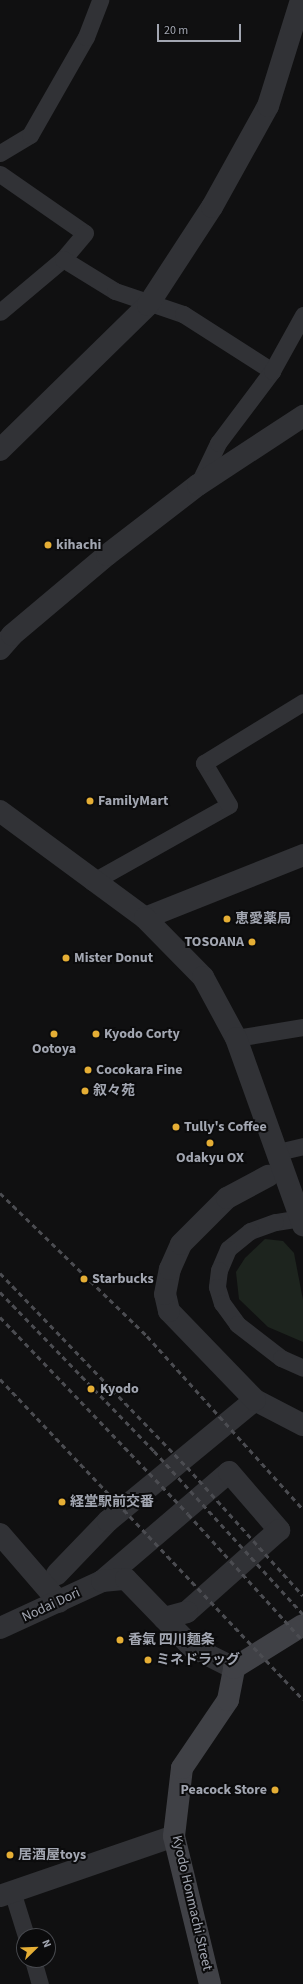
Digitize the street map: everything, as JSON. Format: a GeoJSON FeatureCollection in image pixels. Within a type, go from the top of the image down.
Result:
{"type":"FeatureCollection","features":[{"type":"Feature","properties":{"kind":"main road"},"geometry":{"type":"LineString","coordinates":[[234,1668],[303,1625]]}},
{"type":"Feature","properties":{"kind":"main road","name":"Kyodo Honmachi Street"},"geometry":{"type":"LineString","coordinates":[[210,1984],[174,1836],[182,1768],[228,1700],[234,1668]]}},
{"type":"Feature","properties":{"kind":"street"},"geometry":{"type":"LineString","coordinates":[[0,450],[148,305],[212,207],[268,106],[301,0]]}},
{"type":"Feature","properties":{"kind":"street"},"geometry":{"type":"LineString","coordinates":[[0,649],[12,635],[107,556],[198,485],[303,416]]}},
{"type":"Feature","properties":{"kind":"street"},"geometry":{"type":"LineString","coordinates":[[0,811],[92,882],[145,918],[203,976],[236,1038],[302,1222]]}},
{"type":"Feature","properties":{"kind":"street"},"geometry":{"type":"LineString","coordinates":[[145,918],[303,855]]}},
{"type":"Feature","properties":{"kind":"street"},"geometry":{"type":"LineString","coordinates":[[268,1176],[227,1198],[180,1244],[170,1269],[165,1294],[169,1311],[255,1400],[303,1425]]}},
{"type":"Feature","properties":{"kind":"street"},"geometry":{"type":"LineString","coordinates":[[57,1574],[108,1521],[255,1400]]}},
{"type":"Feature","properties":{"kind":"street"},"geometry":{"type":"LineString","coordinates":[[102,1581],[229,1472],[280,1530],[187,1612],[164,1618]]}},
{"type":"Feature","properties":{"kind":"street"},"geometry":{"type":"LineString","coordinates":[[0,1534],[59,1602]]}},
{"type":"Feature","properties":{"kind":"street"},"geometry":{"type":"LineString","coordinates":[[102,1581],[126,1579],[192,1647],[234,1668]]}},
{"type":"Feature","properties":{"kind":"street","name":"Nodai Dori"},"geometry":{"type":"LineString","coordinates":[[0,1628],[102,1581]]}},
{"type":"Feature","properties":{"kind":"street"},"geometry":{"type":"LineString","coordinates":[[6,1893],[174,1836]]}},
{"type":"Feature","properties":{"kind":"lane"},"geometry":{"type":"LineString","coordinates":[[0,153],[30,135],[86,37],[100,0]]}},
{"type":"Feature","properties":{"kind":"lane"},"geometry":{"type":"LineString","coordinates":[[0,174],[85,233],[63,259],[0,312]]}},
{"type":"Feature","properties":{"kind":"lane"},"geometry":{"type":"LineString","coordinates":[[63,259],[115,291],[148,305],[183,314],[272,371]]}},
{"type":"Feature","properties":{"kind":"lane"},"geometry":{"type":"LineString","coordinates":[[198,485],[218,443],[272,371],[303,315]]}},
{"type":"Feature","properties":{"kind":"lane"},"geometry":{"type":"LineString","coordinates":[[92,882],[229,805],[204,763],[303,702]]}},
{"type":"Feature","properties":{"kind":"lane"},"geometry":{"type":"LineString","coordinates":[[236,1038],[303,1027]]}},
{"type":"Feature","properties":{"kind":"lane"},"geometry":{"type":"LineString","coordinates":[[278,1152],[303,1146]]}},
{"type":"Feature","properties":{"kind":"lane"},"geometry":{"type":"LineString","coordinates":[[302,1222],[275,1222],[250,1231],[228,1249],[218,1270],[217,1287],[222,1303],[237,1324],[275,1353],[303,1368]]}},
{"type":"Feature","properties":{"kind":"lane"},"geometry":{"type":"LineString","coordinates":[[6,1893],[22,1928]]}},
{"type":"Feature","properties":{"kind":"lane"},"geometry":{"type":"LineString","coordinates":[[35,1968],[40,1984]]}},
{"type":"Feature","properties":{"kind":"shaded area"},"geometry":{"type":"Polygon","coordinates":[[[265,1239],[283,1241],[294,1253],[303,1300],[303,1342],[268,1327],[239,1299],[236,1272],[245,1258],[265,1239]]]}},
{"type":"Feature","properties":{"kind":"railway"},"geometry":{"type":"LineString","coordinates":[[0,1193],[147,1336],[303,1509]]}},
{"type":"Feature","properties":{"kind":"railway"},"geometry":{"type":"LineString","coordinates":[[0,1273],[187,1467],[303,1596]]}},
{"type":"Feature","properties":{"kind":"railway"},"geometry":{"type":"LineString","coordinates":[[0,1292],[154,1451],[303,1614]]}},
{"type":"Feature","properties":{"kind":"railway"},"geometry":{"type":"LineString","coordinates":[[0,1317],[188,1514],[303,1641]]}},
{"type":"Feature","properties":{"kind":"railway"},"geometry":{"type":"LineString","coordinates":[[0,1379],[303,1699]]}},
{"type":"Feature","properties":{"kind":"place","name":"kihachi"},"geometry":{"type":"Point","coordinates":[48,545]}},
{"type":"Feature","properties":{"kind":"place","name":"FamilyMart"},"geometry":{"type":"Point","coordinates":[90,801]}},
{"type":"Feature","properties":{"kind":"place","name":"恵愛薬局"},"geometry":{"type":"Point","coordinates":[227,919]}},
{"type":"Feature","properties":{"kind":"place","name":"TOSOANA"},"geometry":{"type":"Point","coordinates":[252,942]}},
{"type":"Feature","properties":{"kind":"place","name":"Mister Donut"},"geometry":{"type":"Point","coordinates":[66,958]}},
{"type":"Feature","properties":{"kind":"place","name":"Ootoya"},"geometry":{"type":"Point","coordinates":[54,1034]}},
{"type":"Feature","properties":{"kind":"place","name":"Kyodo Corty"},"geometry":{"type":"Point","coordinates":[96,1034]}},
{"type":"Feature","properties":{"kind":"place","name":"Cocokara Fine"},"geometry":{"type":"Point","coordinates":[88,1070]}},
{"type":"Feature","properties":{"kind":"place","name":"叙々苑"},"geometry":{"type":"Point","coordinates":[85,1091]}},
{"type":"Feature","properties":{"kind":"place","name":"Tully's Coffee"},"geometry":{"type":"Point","coordinates":[176,1127]}},
{"type":"Feature","properties":{"kind":"place","name":"Odakyu OX"},"geometry":{"type":"Point","coordinates":[210,1143]}},
{"type":"Feature","properties":{"kind":"place","name":"Starbucks"},"geometry":{"type":"Point","coordinates":[84,1279]}},
{"type":"Feature","properties":{"kind":"place","name":"Kyodo"},"geometry":{"type":"Point","coordinates":[91,1389]}},
{"type":"Feature","properties":{"kind":"place","name":"経堂駅前交番"},"geometry":{"type":"Point","coordinates":[62,1502]}},
{"type":"Feature","properties":{"kind":"place","name":"香氣 四川麺条"},"geometry":{"type":"Point","coordinates":[120,1640]}},
{"type":"Feature","properties":{"kind":"place","name":"ミネドラッグ"},"geometry":{"type":"Point","coordinates":[148,1660]}},
{"type":"Feature","properties":{"kind":"place","name":"Peacock Store"},"geometry":{"type":"Point","coordinates":[275,1790]}},
{"type":"Feature","properties":{"kind":"place","name":"居酒屋toys"},"geometry":{"type":"Point","coordinates":[10,1855]}}]}
